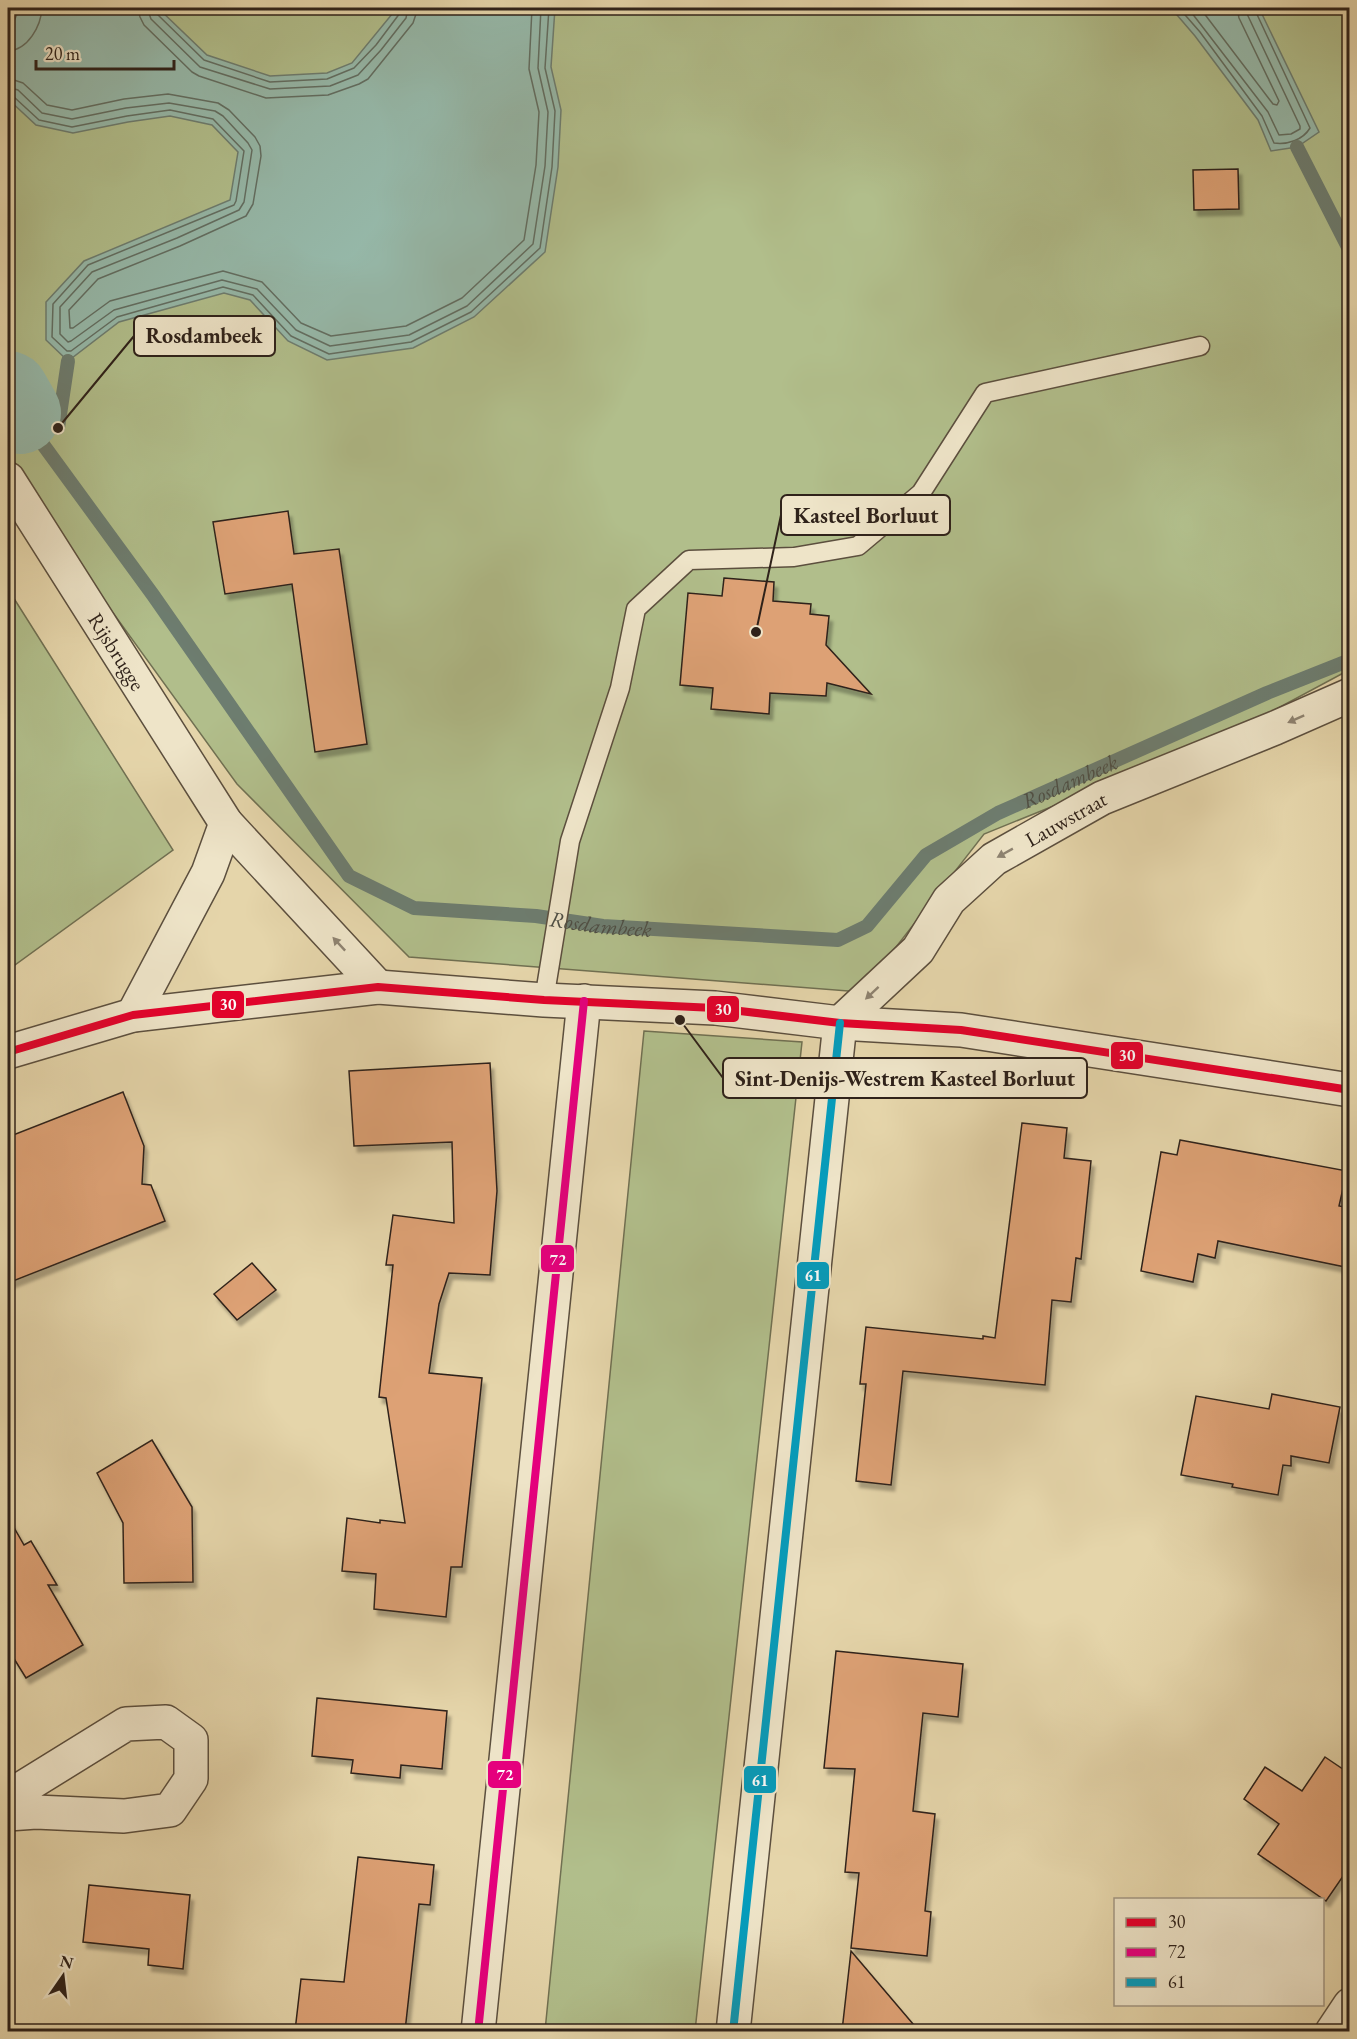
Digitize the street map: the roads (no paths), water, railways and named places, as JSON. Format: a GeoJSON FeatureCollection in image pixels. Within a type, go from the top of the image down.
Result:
{"type":"FeatureCollection","features":[{"type":"Feature","properties":{"kind":"street","name":"Rijsbrugge"},"geometry":{"type":"LineString","coordinates":[[8,479],[226,823],[378,987]]}},
{"type":"Feature","properties":{"kind":"street","name":"Lauwstraat"},"geometry":{"type":"LineString","coordinates":[[840,1023],[918,950],[949,900],[994,859],[1102,798],[1350,695]]}},
{"type":"Feature","properties":{"kind":"street"},"geometry":{"type":"LineString","coordinates":[[133,1015],[208,873],[226,823]]}},
{"type":"Feature","properties":{"kind":"street"},"geometry":{"type":"LineString","coordinates":[[8,1052],[133,1015],[378,987],[544,1000],[715,1008],[840,1023],[961,1030],[1350,1090]]}},
{"type":"Feature","properties":{"kind":"street"},"geometry":{"type":"LineString","coordinates":[[478,2031],[584,1001]]}},
{"type":"Feature","properties":{"kind":"street"},"geometry":{"type":"LineString","coordinates":[[732,2031],[840,1023]]}},
{"type":"Feature","properties":{"kind":"street"},"geometry":{"type":"LineString","coordinates":[[8,1797],[126,1724],[166,1722],[191,1740],[191,1779],[170,1810],[124,1816],[36,1812],[8,1814]]}},
{"type":"Feature","properties":{"kind":"street"},"geometry":{"type":"LineString","coordinates":[[1332,2031],[1350,2005]]}},
{"type":"Feature","properties":{"kind":"lane"},"geometry":{"type":"LineString","coordinates":[[544,1000],[570,842],[620,688],[636,609],[689,560],[794,557],[858,546],[921,493],[985,393],[1200,346]]}},
{"type":"Feature","properties":{"kind":"water"},"geometry":{"type":"Polygon","coordinates":[[[20,8],[158,8],[207,55],[270,76],[327,73],[352,63],[397,8],[555,8],[551,67],[561,110],[558,167],[545,252],[474,317],[413,348],[327,360],[288,341],[250,300],[224,293],[119,322],[68,361],[46,340],[46,302],[84,261],[230,200],[238,152],[212,125],[170,116],[73,133],[36,125],[8,99],[8,34],[20,8]]]}},
{"type":"Feature","properties":{"kind":"water"},"geometry":{"type":"Polygon","coordinates":[[[1171,8],[1259,8],[1319,132],[1297,147],[1271,151],[1258,120],[1171,8]]]}},
{"type":"Feature","properties":{"kind":"waterway","name":"Rosdambeek"},"geometry":{"type":"LineString","coordinates":[[1297,147],[1350,251]]}},
{"type":"Feature","properties":{"kind":"waterway","name":"Rosdambeek"},"geometry":{"type":"LineString","coordinates":[[20,413],[58,428],[68,361]]}},
{"type":"Feature","properties":{"kind":"waterway","name":"Rosdambeek"},"geometry":{"type":"LineString","coordinates":[[8,392],[20,413]]}},
{"type":"Feature","properties":{"kind":"waterway","name":"Rosdambeek"},"geometry":{"type":"LineString","coordinates":[[20,413],[153,595],[349,876],[414,908],[536,916],[603,926],[838,940],[867,926],[926,855],[998,813],[1267,693],[1350,660]]}},
{"type":"Feature","properties":{"kind":"place","name":"Rosdambeek"},"geometry":{"type":"Point","coordinates":[58,428]}},
{"type":"Feature","properties":{"kind":"place","name":"Kasteel Borluut"},"geometry":{"type":"Point","coordinates":[756,632]}},
{"type":"Feature","properties":{"kind":"place","name":"Sint-Denijs-Westrem Kasteel Borluut"},"geometry":{"type":"Point","coordinates":[680,1020]}}]}
